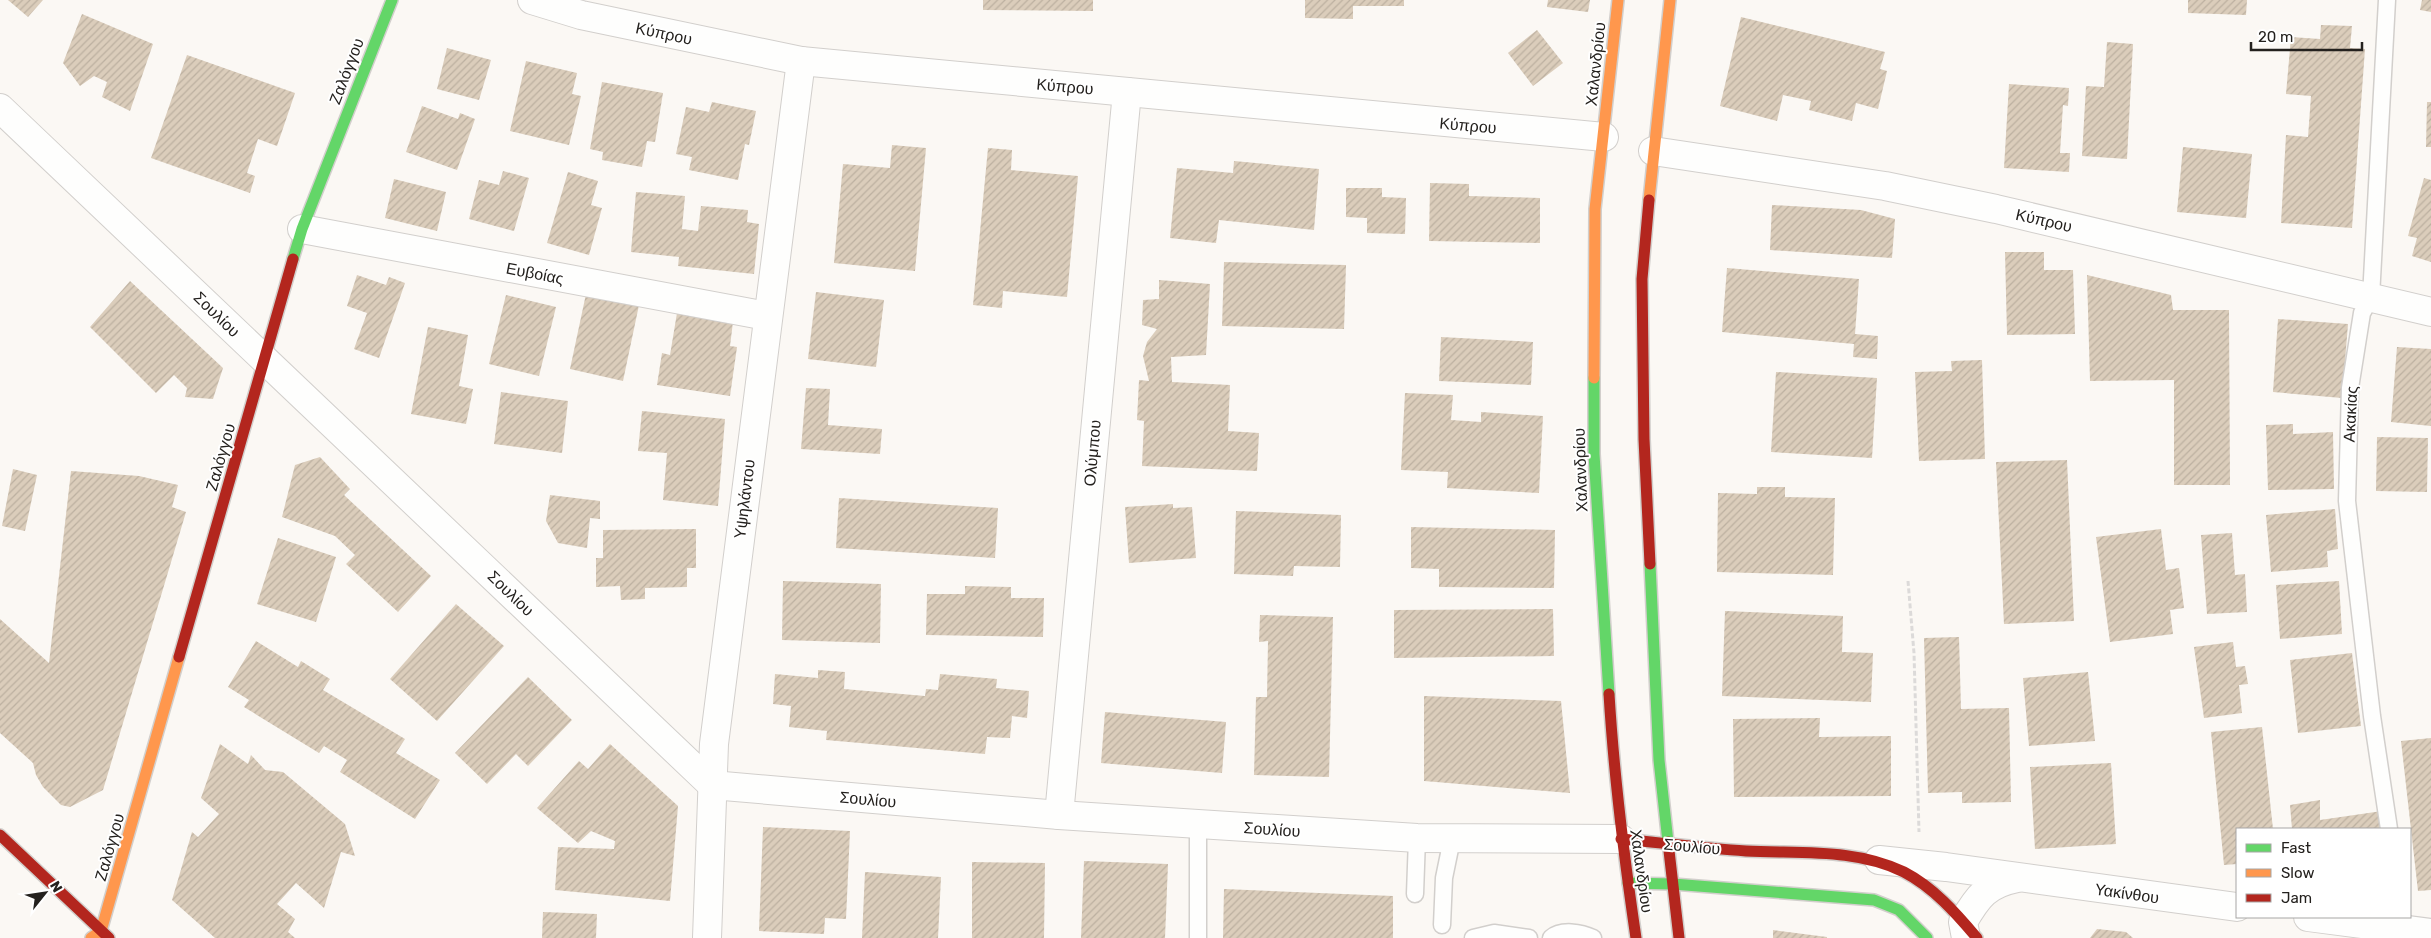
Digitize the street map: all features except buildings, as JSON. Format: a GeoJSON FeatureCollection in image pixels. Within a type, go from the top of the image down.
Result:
{"type":"FeatureCollection","features":[{"type":"Feature","properties":{"kind":"main road","name":"Ζαλόγγου"},"geometry":{"type":"LineString","coordinates":[[105,934],[302,229],[392,0]]}},
{"type":"Feature","properties":{"kind":"main road","name":"Χαλανδρίου"},"geometry":{"type":"LineString","coordinates":[[1618,0],[1595,209],[1594,454],[1611,738],[1621,839],[1636,938]]}},
{"type":"Feature","properties":{"kind":"main road","name":"Χαλανδρίου"},"geometry":{"type":"LineString","coordinates":[[1670,0],[1653,151],[1642,279],[1644,438],[1656,721],[1667,843],[1680,938]]}},
{"type":"Feature","properties":{"kind":"main road"},"geometry":{"type":"LineString","coordinates":[[0,835],[105,934]]}},
{"type":"Feature","properties":{"kind":"main road","name":"Σουλίου"},"geometry":{"type":"LineString","coordinates":[[1621,839],[1746,851],[1808,852],[1859,858],[1895,869],[1916,880],[1969,933]]}},
{"type":"Feature","properties":{"kind":"main road"},"geometry":{"type":"LineString","coordinates":[[1628,883],[1673,884],[1877,901],[1889,904],[1927,938]]}},
{"type":"Feature","properties":{"kind":"main road"},"geometry":{"type":"LineString","coordinates":[[91,938],[105,934]]}},
{"type":"Feature","properties":{"kind":"street","name":"Κύπρου"},"geometry":{"type":"LineString","coordinates":[[532,0],[581,15],[801,61],[1604,137]]}},
{"type":"Feature","properties":{"kind":"street","name":"Υψηλάντου"},"geometry":{"type":"LineString","coordinates":[[707,938],[714,744],[767,316],[801,61]]}},
{"type":"Feature","properties":{"kind":"street","name":"Ολύμπου"},"geometry":{"type":"LineString","coordinates":[[1059,815],[1126,92]]}},
{"type":"Feature","properties":{"kind":"street","name":"Σουλίου"},"geometry":{"type":"LineString","coordinates":[[0,108],[712,785],[1059,815],[1417,838],[1621,839]]}},
{"type":"Feature","properties":{"kind":"street","name":"Κύπρου"},"geometry":{"type":"LineString","coordinates":[[1653,151],[1903,190],[1996,209],[2431,312]]}},
{"type":"Feature","properties":{"kind":"street","name":"Ευβοίας"},"geometry":{"type":"LineString","coordinates":[[302,229],[767,316]]}},
{"type":"Feature","properties":{"kind":"street","name":"Υακίνθου"},"geometry":{"type":"LineString","coordinates":[[1859,858],[1946,867],[2236,907]]}},
{"type":"Feature","properties":{"kind":"street","name":"Υακίνθου"},"geometry":{"type":"LineString","coordinates":[[1969,933],[1979,897],[1998,882],[2017,878]]}},
{"type":"Feature","properties":{"kind":"street"},"geometry":{"type":"LineString","coordinates":[[2323,918],[2400,923],[2431,933]]}},
{"type":"Feature","properties":{"kind":"lane","name":"Ακακίας"},"geometry":{"type":"LineString","coordinates":[[2387,0],[2372,297],[2362,313],[2350,388],[2348,501],[2372,716],[2389,828]]}},
{"type":"Feature","properties":{"kind":"lane"},"geometry":{"type":"LineString","coordinates":[[1198,824],[1198,938]]}},
{"type":"Feature","properties":{"kind":"lane"},"geometry":{"type":"LineString","coordinates":[[1415,894],[1417,838]]}},
{"type":"Feature","properties":{"kind":"lane"},"geometry":{"type":"LineString","coordinates":[[1442,925],[1444,878],[1452,839]]}},
{"type":"Feature","properties":{"kind":"lane"},"geometry":{"type":"LineString","coordinates":[[1551,938],[1556,934],[1572,932],[1593,938]]}},
{"type":"Feature","properties":{"kind":"lane"},"geometry":{"type":"LineString","coordinates":[[1474,938],[1494,933],[1529,938]]}},
{"type":"Feature","properties":{"kind":"path"},"geometry":{"type":"LineString","coordinates":[[1908,581],[1914,652],[1919,833]]}},
{"type":"Feature","properties":{"kind":"traffic: fast"},"geometry":{"type":"LineString","coordinates":[[293,259],[302,229],[392,0]]}},
{"type":"Feature","properties":{"kind":"traffic: fast"},"geometry":{"type":"LineString","coordinates":[[1594,378],[1594,454],[1609,694]]}},
{"type":"Feature","properties":{"kind":"traffic: fast"},"geometry":{"type":"LineString","coordinates":[[1650,564],[1659,760],[1668,842]]}},
{"type":"Feature","properties":{"kind":"traffic: fast"},"geometry":{"type":"LineString","coordinates":[[1628,883],[1673,884],[1874,900],[1899,910],[1927,938]]}},
{"type":"Feature","properties":{"kind":"traffic: slow"},"geometry":{"type":"LineString","coordinates":[[1594,378],[1595,209],[1618,0]]}},
{"type":"Feature","properties":{"kind":"traffic: slow"},"geometry":{"type":"LineString","coordinates":[[1649,200],[1670,0]]}},
{"type":"Feature","properties":{"kind":"traffic: slow"},"geometry":{"type":"LineString","coordinates":[[91,938],[101,931],[179,657]]}},
{"type":"Feature","properties":{"kind":"traffic: jam"},"geometry":{"type":"LineString","coordinates":[[1649,200],[1642,279],[1644,439],[1650,564]]}},
{"type":"Feature","properties":{"kind":"traffic: jam"},"geometry":{"type":"LineString","coordinates":[[179,657],[293,259]]}},
{"type":"Feature","properties":{"kind":"traffic: jam"},"geometry":{"type":"LineString","coordinates":[[1609,694],[1620,816],[1636,938]]}},
{"type":"Feature","properties":{"kind":"traffic: jam"},"geometry":{"type":"LineString","coordinates":[[0,835],[109,938]]}},
{"type":"Feature","properties":{"kind":"traffic: jam"},"geometry":{"type":"LineString","coordinates":[[1621,839],[1746,851],[1827,854],[1866,859],[1885,864],[1904,872],[1925,885],[1952,910],[1977,938]]}},
{"type":"Feature","properties":{"kind":"traffic: jam"},"geometry":{"type":"LineString","coordinates":[[1668,842],[1679,938]]}}]}
